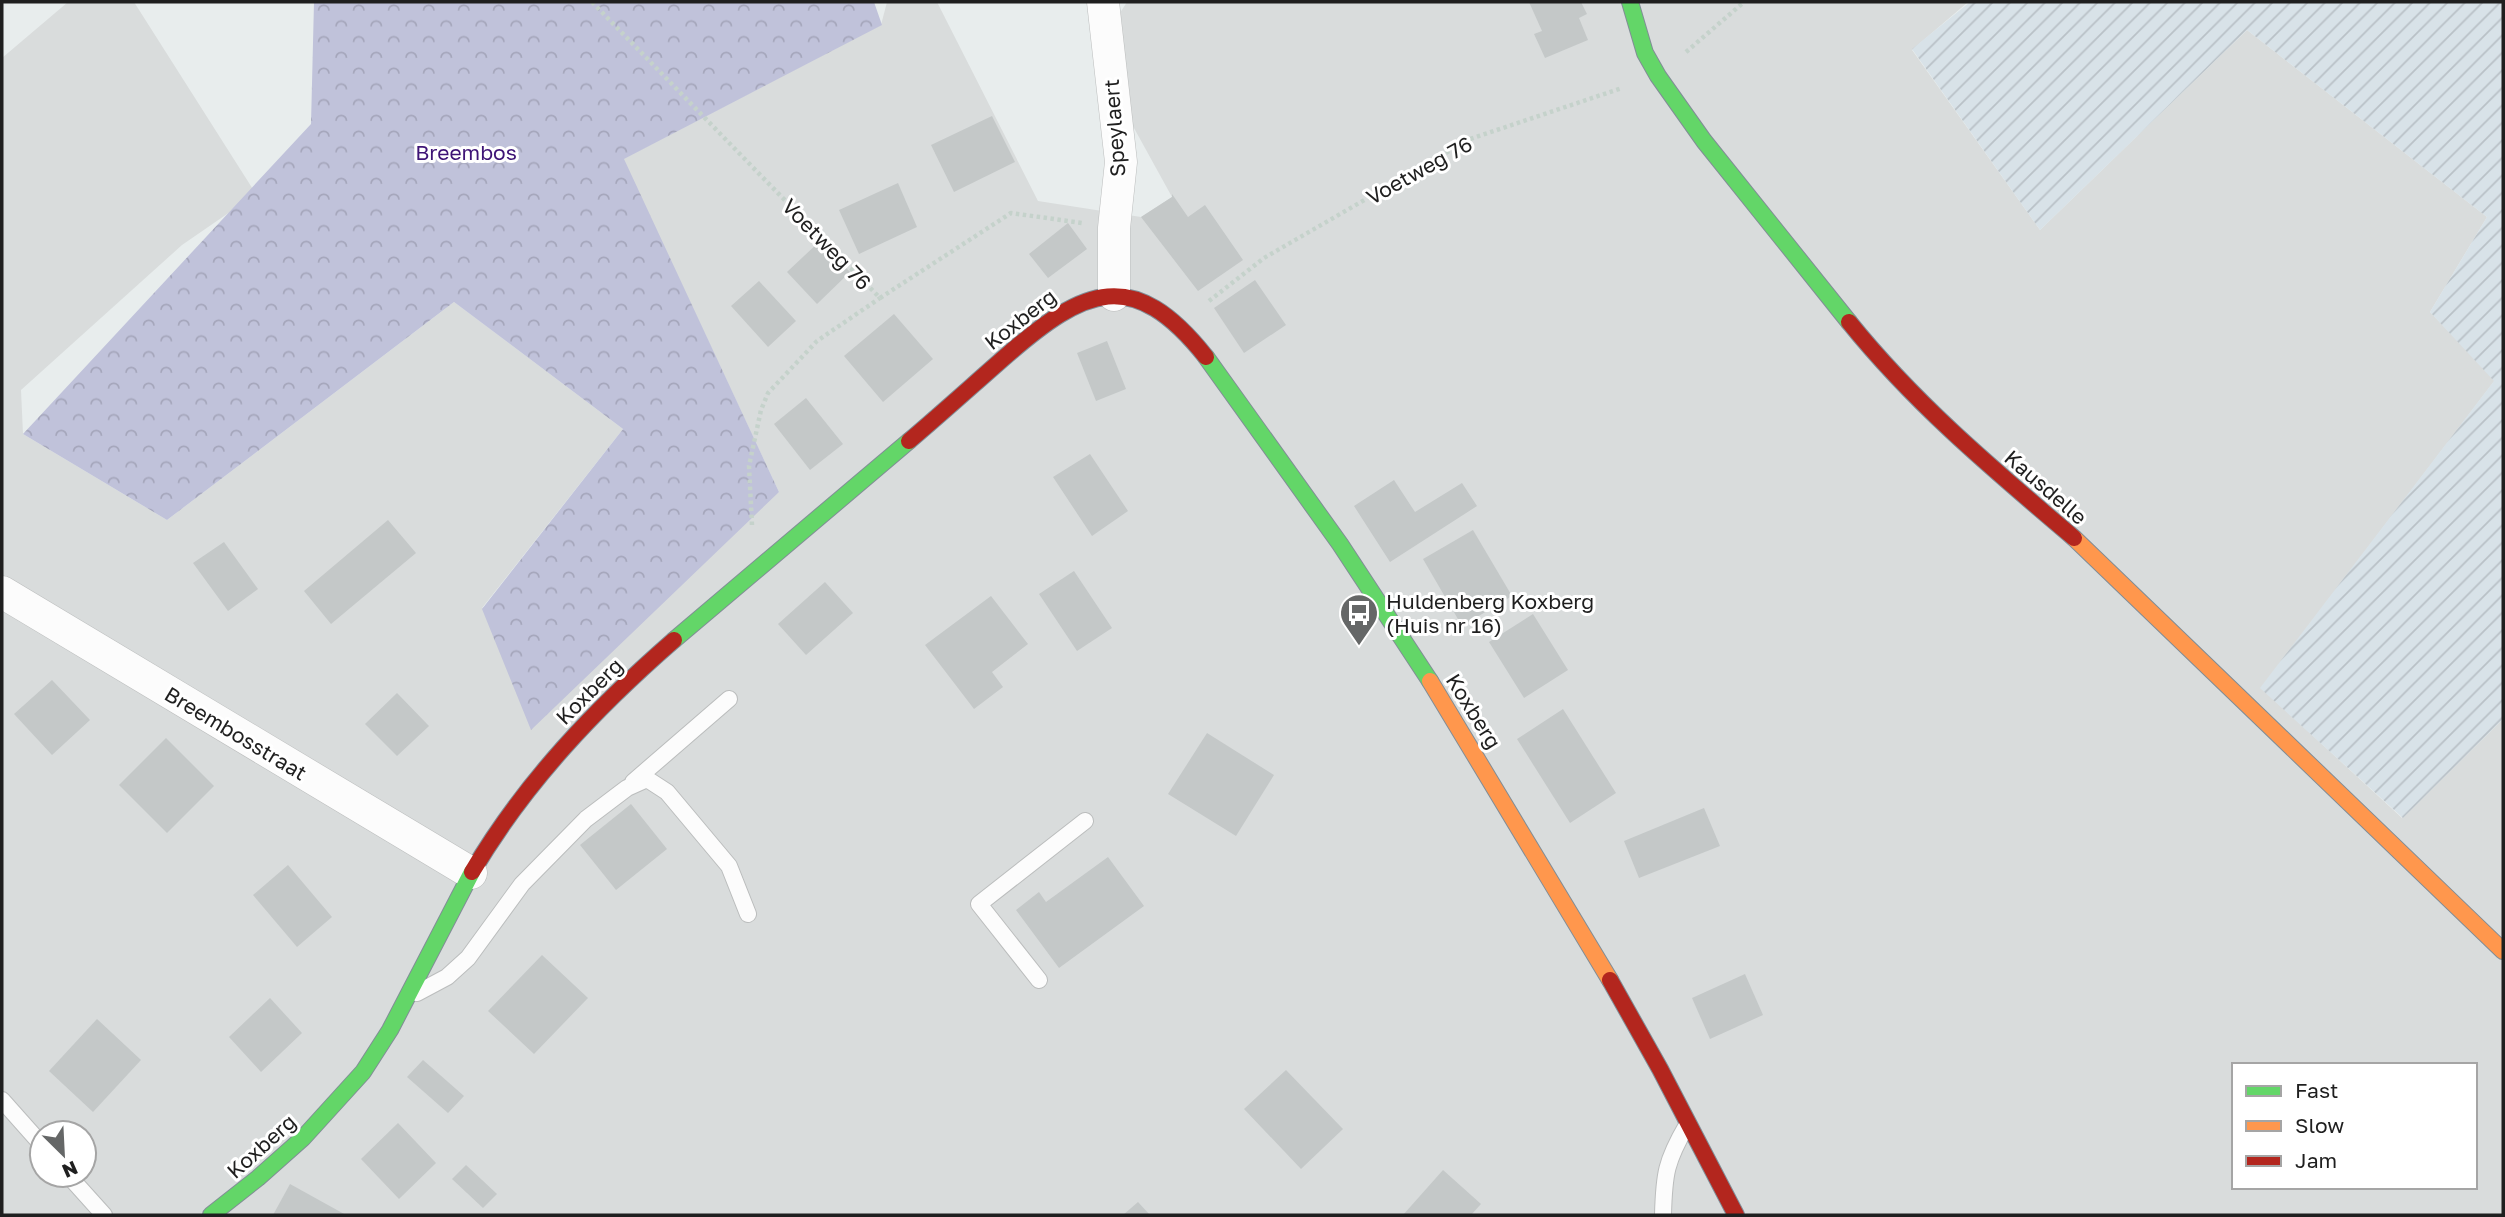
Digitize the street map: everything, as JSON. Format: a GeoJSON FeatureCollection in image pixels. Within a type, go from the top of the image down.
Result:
{"type":"FeatureCollection","features":[{"type":"Feature","properties":{"kind":"street","name":"Speylaert"},"geometry":{"type":"LineString","coordinates":[[1103,2],[1121,162],[1114,228],[1114,296]]}},
{"type":"Feature","properties":{"kind":"street","name":"Kausdelle"},"geometry":{"type":"LineString","coordinates":[[1630,2],[1645,54],[1658,76],[1704,141],[1882,363],[1954,435],[2090,552],[2503,951]]}},
{"type":"Feature","properties":{"kind":"street","name":"Koxberg"},"geometry":{"type":"LineString","coordinates":[[211,1215],[247,1188],[343,1098],[381,1046],[471,873],[511,809],[561,748],[628,682],[757,568],[1061,310],[1088,297],[1114,296],[1153,306],[1178,326],[1210,363],[1314,503],[1375,593],[1480,760],[1659,1067],[1736,1215]]}},
{"type":"Feature","properties":{"kind":"street","name":"Breembosstraat"},"geometry":{"type":"LineString","coordinates":[[2,592],[471,873]]}},
{"type":"Feature","properties":{"kind":"lane"},"geometry":{"type":"LineString","coordinates":[[405,999],[447,977],[468,958],[522,884],[586,819],[729,699]]}},
{"type":"Feature","properties":{"kind":"lane"},"geometry":{"type":"LineString","coordinates":[[626,788],[647,779],[667,792],[729,866],[748,915]]}},
{"type":"Feature","properties":{"kind":"lane"},"geometry":{"type":"LineString","coordinates":[[1039,980],[979,904],[1085,821]]}},
{"type":"Feature","properties":{"kind":"lane"},"geometry":{"type":"LineString","coordinates":[[2,1100],[28,1129]]}},
{"type":"Feature","properties":{"kind":"lane"},"geometry":{"type":"LineString","coordinates":[[1663,1215],[1663,1183],[1670,1153],[1688,1123]]}},
{"type":"Feature","properties":{"kind":"lane"},"geometry":{"type":"LineString","coordinates":[[81,1189],[104,1215]]}},
{"type":"Feature","properties":{"kind":"path","name":"Voetweg 76"},"geometry":{"type":"LineString","coordinates":[[592,2],[880,298],[1011,213],[1114,228]]}},
{"type":"Feature","properties":{"kind":"path","name":"Voetweg 76"},"geometry":{"type":"LineString","coordinates":[[1178,326],[1264,258],[1470,139],[1658,76],[1744,2]]}},
{"type":"Feature","properties":{"kind":"path"},"geometry":{"type":"LineString","coordinates":[[757,568],[748,485],[749,466],[761,410],[768,393],[817,341],[880,298]]}},
{"type":"Feature","properties":{"kind":"shaded area"},"geometry":{"type":"Polygon","coordinates":[[[68,2],[134,2],[256,194],[182,245],[21,390],[23,434],[167,520],[454,302],[623,429],[482,608],[779,492],[623,159],[881,25],[887,2],[937,2],[1038,201],[1141,217],[1172,197],[1129,119],[1118,16],[1127,2],[1968,2],[1912,50],[2040,230],[2247,30],[2487,217],[2430,312],[2495,380],[2261,688],[2402,818],[2503,719],[2503,1215],[2,1215],[2,58],[68,2]]]}},
{"type":"Feature","properties":{"kind":"shaded area"},"geometry":{"type":"Polygon","coordinates":[[[1970,2],[2503,2],[2503,719],[2403,818],[2260,688],[2494,381],[2430,312],[2487,217],[2247,30],[2040,230],[1912,49],[1970,2]]]}},
{"type":"Feature","properties":{"kind":"green space","name":"Breembos"},"geometry":{"type":"Polygon","coordinates":[[[314,2],[874,2],[882,25],[624,159],[779,492],[531,730],[482,609],[623,429],[454,302],[167,520],[23,434],[311,124],[314,2]]]}},
{"type":"Feature","properties":{"kind":"building"},"geometry":{"type":"Polygon","coordinates":[[[1529,2],[1581,2],[1587,14],[1579,18],[1588,40],[1545,58],[1534,34],[1542,31],[1529,2]]]}},
{"type":"Feature","properties":{"kind":"building"},"geometry":{"type":"Polygon","coordinates":[[[992,116],[1015,162],[954,192],[931,145],[992,116]]]}},
{"type":"Feature","properties":{"kind":"building"},"geometry":{"type":"Polygon","coordinates":[[[898,183],[917,227],[859,254],[839,210],[898,183]]]}},
{"type":"Feature","properties":{"kind":"building"},"geometry":{"type":"Polygon","coordinates":[[[1172,194],[1188,217],[1205,205],[1243,260],[1198,291],[1141,217],[1172,197],[1172,194]]]}},
{"type":"Feature","properties":{"kind":"building"},"geometry":{"type":"Polygon","coordinates":[[[1068,223],[1087,249],[1048,278],[1029,254],[1068,223]]]}},
{"type":"Feature","properties":{"kind":"building"},"geometry":{"type":"Polygon","coordinates":[[[820,241],[850,272],[817,304],[787,272],[820,241]]]}},
{"type":"Feature","properties":{"kind":"building"},"geometry":{"type":"Polygon","coordinates":[[[1255,280],[1286,325],[1244,353],[1214,308],[1255,280]]]}},
{"type":"Feature","properties":{"kind":"building"},"geometry":{"type":"Polygon","coordinates":[[[759,281],[796,321],[768,347],[731,306],[759,281]]]}},
{"type":"Feature","properties":{"kind":"building"},"geometry":{"type":"Polygon","coordinates":[[[894,314],[933,359],[883,402],[844,356],[894,314]]]}},
{"type":"Feature","properties":{"kind":"building"},"geometry":{"type":"Polygon","coordinates":[[[1107,341],[1126,389],[1096,401],[1077,353],[1107,341]]]}},
{"type":"Feature","properties":{"kind":"building"},"geometry":{"type":"Polygon","coordinates":[[[806,398],[843,444],[810,470],[774,424],[806,398]]]}},
{"type":"Feature","properties":{"kind":"building"},"geometry":{"type":"Polygon","coordinates":[[[1090,454],[1128,511],[1092,536],[1053,477],[1090,454]]]}},
{"type":"Feature","properties":{"kind":"building"},"geometry":{"type":"Polygon","coordinates":[[[1394,480],[1415,512],[1462,483],[1477,506],[1390,562],[1354,506],[1394,480]]]}},
{"type":"Feature","properties":{"kind":"building"},"geometry":{"type":"Polygon","coordinates":[[[388,520],[416,553],[331,624],[304,591],[388,520]]]}},
{"type":"Feature","properties":{"kind":"building"},"geometry":{"type":"Polygon","coordinates":[[[1473,530],[1512,596],[1462,626],[1423,559],[1473,530]]]}},
{"type":"Feature","properties":{"kind":"building"},"geometry":{"type":"Polygon","coordinates":[[[224,542],[258,589],[228,611],[193,563],[224,542]]]}},
{"type":"Feature","properties":{"kind":"building"},"geometry":{"type":"Polygon","coordinates":[[[1074,571],[1112,628],[1077,651],[1039,594],[1074,571]]]}},
{"type":"Feature","properties":{"kind":"building"},"geometry":{"type":"Polygon","coordinates":[[[825,582],[853,613],[806,655],[778,624],[825,582]]]}},
{"type":"Feature","properties":{"kind":"building"},"geometry":{"type":"Polygon","coordinates":[[[991,596],[1028,644],[992,672],[1003,687],[974,709],[925,645],[991,596]]]}},
{"type":"Feature","properties":{"kind":"building"},"geometry":{"type":"Polygon","coordinates":[[[1533,614],[1568,670],[1524,698],[1489,642],[1533,614]]]}},
{"type":"Feature","properties":{"kind":"building"},"geometry":{"type":"Polygon","coordinates":[[[52,680],[90,720],[52,755],[14,714],[52,680]]]}},
{"type":"Feature","properties":{"kind":"building"},"geometry":{"type":"Polygon","coordinates":[[[397,693],[429,726],[397,756],[365,724],[397,693]]]}},
{"type":"Feature","properties":{"kind":"building"},"geometry":{"type":"Polygon","coordinates":[[[1563,709],[1616,793],[1570,823],[1517,739],[1563,709]]]}},
{"type":"Feature","properties":{"kind":"building"},"geometry":{"type":"Polygon","coordinates":[[[1207,733],[1274,775],[1236,836],[1168,794],[1207,733]]]}},
{"type":"Feature","properties":{"kind":"building"},"geometry":{"type":"Polygon","coordinates":[[[166,738],[214,786],[167,833],[119,785],[166,738]]]}},
{"type":"Feature","properties":{"kind":"building"},"geometry":{"type":"Polygon","coordinates":[[[631,804],[667,849],[616,890],[580,845],[631,804]]]}},
{"type":"Feature","properties":{"kind":"building"},"geometry":{"type":"Polygon","coordinates":[[[1704,808],[1720,846],[1639,878],[1624,841],[1704,808]]]}},
{"type":"Feature","properties":{"kind":"building"},"geometry":{"type":"Polygon","coordinates":[[[1108,857],[1144,906],[1059,968],[1016,910],[1039,892],[1046,902],[1108,857]]]}},
{"type":"Feature","properties":{"kind":"building"},"geometry":{"type":"Polygon","coordinates":[[[288,865],[332,917],[297,947],[253,895],[288,865]]]}},
{"type":"Feature","properties":{"kind":"building"},"geometry":{"type":"Polygon","coordinates":[[[542,955],[588,998],[534,1054],[488,1011],[542,955]]]}},
{"type":"Feature","properties":{"kind":"building"},"geometry":{"type":"Polygon","coordinates":[[[1745,974],[1763,1015],[1710,1039],[1692,998],[1745,974]]]}},
{"type":"Feature","properties":{"kind":"building"},"geometry":{"type":"Polygon","coordinates":[[[270,998],[302,1033],[261,1072],[229,1037],[270,998]]]}},
{"type":"Feature","properties":{"kind":"building"},"geometry":{"type":"Polygon","coordinates":[[[97,1019],[141,1060],[93,1112],[49,1071],[97,1019]]]}},
{"type":"Feature","properties":{"kind":"building"},"geometry":{"type":"Polygon","coordinates":[[[423,1060],[464,1096],[448,1113],[407,1077],[423,1060]]]}},
{"type":"Feature","properties":{"kind":"building"},"geometry":{"type":"Polygon","coordinates":[[[1286,1070],[1343,1129],[1301,1169],[1244,1109],[1286,1070]]]}},
{"type":"Feature","properties":{"kind":"building"},"geometry":{"type":"Polygon","coordinates":[[[398,1123],[436,1163],[399,1199],[361,1159],[398,1123]]]}},
{"type":"Feature","properties":{"kind":"building"},"geometry":{"type":"Polygon","coordinates":[[[466,1165],[497,1194],[483,1208],[452,1179],[466,1165]]]}},
{"type":"Feature","properties":{"kind":"building"},"geometry":{"type":"Polygon","coordinates":[[[1443,1170],[1481,1204],[1471,1215],[1403,1215],[1443,1170]]]}},
{"type":"Feature","properties":{"kind":"building"},"geometry":{"type":"Polygon","coordinates":[[[290,1184],[346,1215],[273,1215],[290,1184]]]}},
{"type":"Feature","properties":{"kind":"building"},"geometry":{"type":"Polygon","coordinates":[[[1138,1202],[1150,1215],[1123,1215],[1138,1202]]]}},
{"type":"Feature","properties":{"kind":"traffic: fast"},"geometry":{"type":"LineString","coordinates":[[1630,2],[1645,53],[1658,76],[1704,141],[1849,322]]}},
{"type":"Feature","properties":{"kind":"traffic: fast"},"geometry":{"type":"LineString","coordinates":[[1206,357],[1340,544],[1430,681]]}},
{"type":"Feature","properties":{"kind":"traffic: fast"},"geometry":{"type":"LineString","coordinates":[[674,640],[909,441]]}},
{"type":"Feature","properties":{"kind":"traffic: fast"},"geometry":{"type":"LineString","coordinates":[[211,1215],[303,1138],[363,1072],[390,1030],[472,872]]}},
{"type":"Feature","properties":{"kind":"traffic: slow"},"geometry":{"type":"LineString","coordinates":[[2074,538],[2503,951]]}},
{"type":"Feature","properties":{"kind":"traffic: slow"},"geometry":{"type":"LineString","coordinates":[[1430,681],[1610,980]]}},
{"type":"Feature","properties":{"kind":"traffic: jam"},"geometry":{"type":"LineString","coordinates":[[909,441],[1034,333],[1084,302],[1108,296],[1131,298],[1155,308],[1180,328],[1206,357]]}},
{"type":"Feature","properties":{"kind":"traffic: jam"},"geometry":{"type":"LineString","coordinates":[[1849,322],[1928,408],[2074,538]]}},
{"type":"Feature","properties":{"kind":"traffic: jam"},"geometry":{"type":"LineString","coordinates":[[472,872],[515,807],[564,748],[617,692],[674,640]]}},
{"type":"Feature","properties":{"kind":"traffic: jam"},"geometry":{"type":"LineString","coordinates":[[1610,980],[1736,1215]]}},
{"type":"Feature","properties":{"kind":"place","name":"Huldenberg Koxberg (Huis nr 16)"},"geometry":{"type":"Point","coordinates":[1359,647]}}]}
